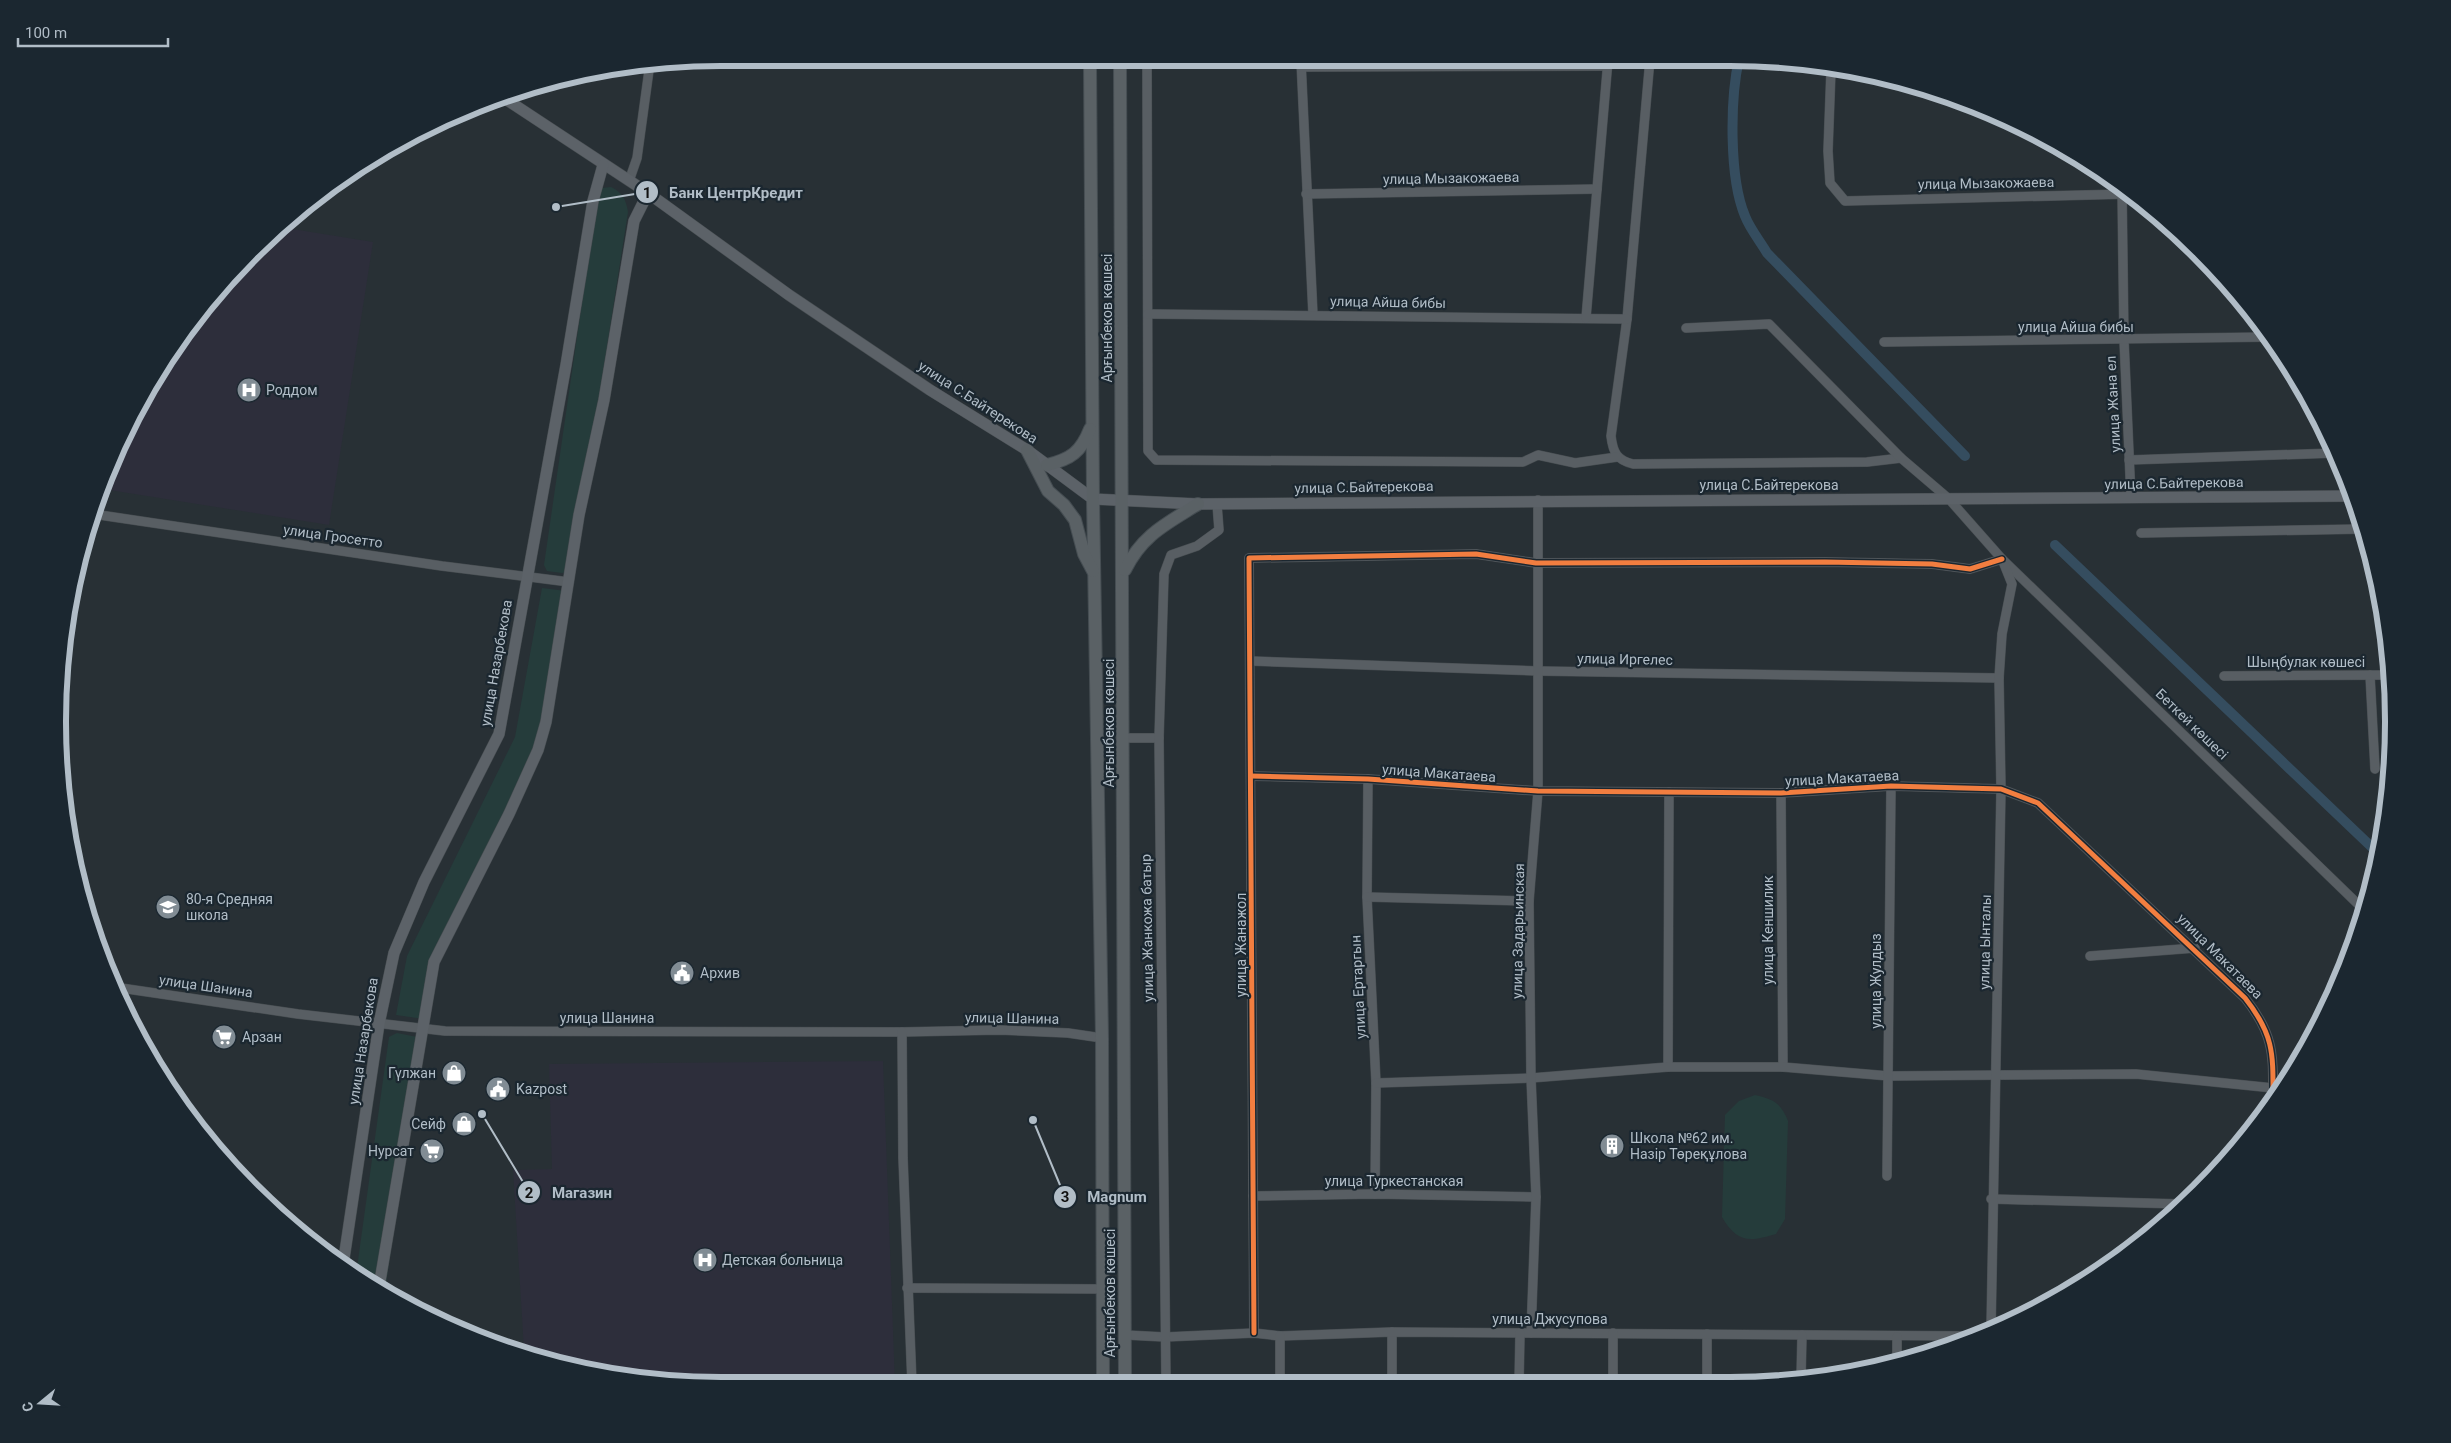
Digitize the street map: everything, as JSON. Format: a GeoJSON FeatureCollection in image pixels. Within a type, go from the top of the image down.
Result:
{"type":"FeatureCollection","features":[{"type":"Feature","properties":{"kind":"main road","name":"Арғынбеков көшесі"},"geometry":{"type":"LineString","coordinates":[[1090,66],[1092,422],[1102,1038],[1103,1377]]}},
{"type":"Feature","properties":{"kind":"main road","name":"Арғынбеков көшесі"},"geometry":{"type":"LineString","coordinates":[[1120,66],[1124,572],[1125,1377]]}},
{"type":"Feature","properties":{"kind":"main road"},"geometry":{"type":"LineString","coordinates":[[1047,465],[1061,461],[1079,450],[1084,444],[1092,422]]}},
{"type":"Feature","properties":{"kind":"main road"},"geometry":{"type":"LineString","coordinates":[[1027,450],[1048,491],[1064,504],[1075,520],[1084,554],[1094,573]]}},
{"type":"Feature","properties":{"kind":"main road"},"geometry":{"type":"LineString","coordinates":[[1124,572],[1134,552],[1149,535],[1198,504]]}},
{"type":"Feature","properties":{"kind":"street"},"geometry":{"type":"LineString","coordinates":[[1147,66],[1148,450],[1156,460],[1523,462],[1538,455],[1574,463],[1617,457]]}},
{"type":"Feature","properties":{"kind":"street"},"geometry":{"type":"LineString","coordinates":[[1301,66],[1313,316]]}},
{"type":"Feature","properties":{"kind":"street"},"geometry":{"type":"LineString","coordinates":[[1586,318],[1608,66]]}},
{"type":"Feature","properties":{"kind":"street"},"geometry":{"type":"LineString","coordinates":[[1649,66],[1627,319],[1611,436],[1612,450],[1617,457],[1633,464],[1867,462],[1901,458]]}},
{"type":"Feature","properties":{"kind":"street"},"geometry":{"type":"LineString","coordinates":[[629,181],[637,158],[649,71]]}},
{"type":"Feature","properties":{"kind":"street","name":"улица Мызакожаева"},"geometry":{"type":"LineString","coordinates":[[1831,75],[1828,151],[1830,183],[1845,201],[2115,192]]}},
{"type":"Feature","properties":{"kind":"street","name":"улица С.Байтерекова"},"geometry":{"type":"LineString","coordinates":[[510,102],[648,193],[789,295],[930,390],[1027,450],[1093,498],[1217,504],[1538,500],[2344,496]]}},
{"type":"Feature","properties":{"kind":"street","name":"улица Назарбекова"},"geometry":{"type":"LineString","coordinates":[[344,1257],[379,1024],[394,953],[424,882],[499,734],[526,575],[566,365],[593,201],[603,165]]}},
{"type":"Feature","properties":{"kind":"street","name":"улица Мызакожаева"},"geometry":{"type":"LineString","coordinates":[[1306,194],[1597,189]]}},
{"type":"Feature","properties":{"kind":"street"},"geometry":{"type":"LineString","coordinates":[[381,1281],[434,962],[509,814],[538,750],[546,722],[579,516],[604,400],[634,221],[648,193]]}},
{"type":"Feature","properties":{"kind":"street","name":"улица Жана ел"},"geometry":{"type":"LineString","coordinates":[[2124,199],[2124,340],[2131,498]]}},
{"type":"Feature","properties":{"kind":"street","name":"улица Айша бибы"},"geometry":{"type":"LineString","coordinates":[[1148,314],[1627,319]]}},
{"type":"Feature","properties":{"kind":"street","name":"Беткей көшесі"},"geometry":{"type":"LineString","coordinates":[[1686,328],[1769,324],[1901,458],[1949,499],[2002,559],[2358,904]]}},
{"type":"Feature","properties":{"kind":"street","name":"улица Айша бибы"},"geometry":{"type":"LineString","coordinates":[[1884,342],[2259,337]]}},
{"type":"Feature","properties":{"kind":"street"},"geometry":{"type":"LineString","coordinates":[[2129,460],[2327,453]]}},
{"type":"Feature","properties":{"kind":"street","name":"улица Задарьинская"},"geometry":{"type":"LineString","coordinates":[[1531,1333],[1536,1196],[1531,1078],[1529,901],[1538,791],[1536,563],[1538,500]]}},
{"type":"Feature","properties":{"kind":"street","name":"улица Жанкожа батыр"},"geometry":{"type":"LineString","coordinates":[[1166,1377],[1160,738],[1164,574],[1171,555],[1197,546],[1219,530],[1217,504]]}},
{"type":"Feature","properties":{"kind":"street","name":"улица Гросетто"},"geometry":{"type":"LineString","coordinates":[[100,515],[442,566],[526,575],[569,582]]}},
{"type":"Feature","properties":{"kind":"street"},"geometry":{"type":"LineString","coordinates":[[2141,533],[2355,529]]}},
{"type":"Feature","properties":{"kind":"street","name":"улица Жанажол"},"geometry":{"type":"LineString","coordinates":[[1254,1333],[1249,558],[1476,554],[1536,563]]}},
{"type":"Feature","properties":{"kind":"street"},"geometry":{"type":"LineString","coordinates":[[1536,563],[1825,562],[1932,564],[1970,569],[2002,559]]}},
{"type":"Feature","properties":{"kind":"street","name":"улица Ынталы"},"geometry":{"type":"LineString","coordinates":[[1991,1322],[1992,1200],[1997,1074],[2000,789],[1999,678],[2002,634],[2012,584],[2002,559]]}},
{"type":"Feature","properties":{"kind":"street","name":"улица Иргелес"},"geometry":{"type":"LineString","coordinates":[[1251,661],[1538,671],[1999,678]]}},
{"type":"Feature","properties":{"kind":"street"},"geometry":{"type":"LineString","coordinates":[[2370,675],[2375,769]]}},
{"type":"Feature","properties":{"kind":"street","name":"Шыңбулак көшесі"},"geometry":{"type":"LineString","coordinates":[[2224,676],[2383,675]]}},
{"type":"Feature","properties":{"kind":"street"},"geometry":{"type":"LineString","coordinates":[[1124,738],[1160,738]]}},
{"type":"Feature","properties":{"kind":"street","name":"улица Макатаева"},"geometry":{"type":"LineString","coordinates":[[1251,776],[1368,779],[1538,791],[1781,793],[1891,786],[2000,789],[2038,803],[2089,853],[2195,948],[2245,998],[2261,1020],[2270,1040],[2277,1081]]}},
{"type":"Feature","properties":{"kind":"street","name":"улица Ертаргын"},"geometry":{"type":"LineString","coordinates":[[1368,779],[1367,897],[1376,1083],[1375,1194]]}},
{"type":"Feature","properties":{"kind":"street","name":"улица Жулдыз"},"geometry":{"type":"LineString","coordinates":[[1887,1176],[1891,786]]}},
{"type":"Feature","properties":{"kind":"street"},"geometry":{"type":"LineString","coordinates":[[1668,1068],[1669,792]]}},
{"type":"Feature","properties":{"kind":"street","name":"улица Кеншилик"},"geometry":{"type":"LineString","coordinates":[[1781,793],[1782,1067]]}},
{"type":"Feature","properties":{"kind":"street"},"geometry":{"type":"LineString","coordinates":[[1367,897],[1529,901]]}},
{"type":"Feature","properties":{"kind":"street"},"geometry":{"type":"LineString","coordinates":[[2090,956],[2195,948]]}},
{"type":"Feature","properties":{"kind":"street","name":"улица Шанина"},"geometry":{"type":"LineString","coordinates":[[124,988],[379,1024],[454,1031],[902,1032],[999,1030],[1068,1033],[1102,1038]]}},
{"type":"Feature","properties":{"kind":"street"},"geometry":{"type":"LineString","coordinates":[[902,1032],[907,1288],[912,1377]]}},
{"type":"Feature","properties":{"kind":"street"},"geometry":{"type":"LineString","coordinates":[[1376,1083],[1531,1078],[1668,1068],[1782,1067],[1889,1076],[2136,1074],[2273,1087]]}},
{"type":"Feature","properties":{"kind":"street","name":"улица Туркестанская"},"geometry":{"type":"LineString","coordinates":[[1253,1196],[1375,1194],[1536,1196]]}},
{"type":"Feature","properties":{"kind":"street"},"geometry":{"type":"LineString","coordinates":[[1992,1200],[2173,1204]]}},
{"type":"Feature","properties":{"kind":"street"},"geometry":{"type":"LineString","coordinates":[[907,1288],[1103,1289]]}},
{"type":"Feature","properties":{"kind":"street"},"geometry":{"type":"LineString","coordinates":[[1392,1332],[1392,1377]]}},
{"type":"Feature","properties":{"kind":"street","name":"улица Джусупова"},"geometry":{"type":"LineString","coordinates":[[1126,1336],[1165,1337],[1254,1333],[1280,1336],[1392,1332],[1955,1336]]}},
{"type":"Feature","properties":{"kind":"street"},"geometry":{"type":"LineString","coordinates":[[1519,1377],[1520,1333]]}},
{"type":"Feature","properties":{"kind":"street"},"geometry":{"type":"LineString","coordinates":[[1612,1377],[1613,1333]]}},
{"type":"Feature","properties":{"kind":"street"},"geometry":{"type":"LineString","coordinates":[[1707,1334],[1707,1377]]}},
{"type":"Feature","properties":{"kind":"street"},"geometry":{"type":"LineString","coordinates":[[1801,1372],[1802,1335]]}},
{"type":"Feature","properties":{"kind":"street"},"geometry":{"type":"LineString","coordinates":[[1280,1336],[1280,1377]]}},
{"type":"Feature","properties":{"kind":"street"},"geometry":{"type":"LineString","coordinates":[[1897,1337],[1897,1354]]}},
{"type":"Feature","properties":{"kind":"shaded area","name":"Роддом"},"geometry":{"type":"Polygon","coordinates":[[[290,229],[373,242],[329,525],[109,490],[134,432],[154,394],[177,357],[229,289],[290,229]]]}},
{"type":"Feature","properties":{"kind":"shaded area","name":"Детская больница"},"geometry":{"type":"Polygon","coordinates":[[[883,1061],[895,1377],[722,1377],[679,1375],[636,1371],[594,1364],[524,1346],[513,1170],[552,1169],[549,1064],[883,1061]]]}},
{"type":"Feature","properties":{"kind":"green space"},"geometry":{"type":"Polygon","coordinates":[[[611,187],[623,197],[628,212],[572,570],[562,573],[547,571],[544,565],[598,192],[602,188],[611,187]]]}},
{"type":"Feature","properties":{"kind":"green space"},"geometry":{"type":"Polygon","coordinates":[[[542,588],[566,591],[542,748],[434,957],[424,1019],[396,1015],[407,956],[515,737],[542,588]]]}},
{"type":"Feature","properties":{"kind":"green space"},"geometry":{"type":"Polygon","coordinates":[[[397,1033],[417,1037],[422,1042],[386,1284],[357,1266],[389,1037],[397,1033]]]}},
{"type":"Feature","properties":{"kind":"green space"},"geometry":{"type":"Polygon","coordinates":[[[1755,1095],[1776,1103],[1788,1121],[1785,1219],[1776,1234],[1751,1239],[1739,1236],[1733,1232],[1722,1217],[1725,1115],[1739,1101],[1755,1095]]]}},
{"type":"Feature","properties":{"kind":"waterway"},"geometry":{"type":"LineString","coordinates":[[1738,66],[1733,116],[1734,160],[1740,200],[1750,226],[1767,253],[1965,456]]}},
{"type":"Feature","properties":{"kind":"waterway"},"geometry":{"type":"LineString","coordinates":[[2055,545],[2372,848]]}},
{"type":"Feature","properties":{"kind":"cycle path"},"geometry":{"type":"LineString","coordinates":[[1254,1333],[1249,558],[1476,554],[1536,563],[1825,562],[1932,564],[1970,569],[2002,559]]}},
{"type":"Feature","properties":{"kind":"cycle path"},"geometry":{"type":"LineString","coordinates":[[1251,776],[1368,779],[1538,791],[1781,793],[1891,786],[2001,789],[2038,803],[2245,998],[2255,1011],[2267,1035],[2272,1058],[2273,1087]]}},
{"type":"Feature","properties":{"kind":"place","name":"Банк ЦентрКредит"},"geometry":{"type":"Point","coordinates":[556,207]}},
{"type":"Feature","properties":{"kind":"place","name":"Роддом"},"geometry":{"type":"Point","coordinates":[249,390]}},
{"type":"Feature","properties":{"kind":"place","name":"80-я Средняя школа"},"geometry":{"type":"Point","coordinates":[168,907]}},
{"type":"Feature","properties":{"kind":"place","name":"Архив"},"geometry":{"type":"Point","coordinates":[682,973]}},
{"type":"Feature","properties":{"kind":"place","name":"Арзан"},"geometry":{"type":"Point","coordinates":[224,1037]}},
{"type":"Feature","properties":{"kind":"place","name":"Гүлжан"},"geometry":{"type":"Point","coordinates":[454,1073]}},
{"type":"Feature","properties":{"kind":"place","name":"Kazpost"},"geometry":{"type":"Point","coordinates":[498,1089]}},
{"type":"Feature","properties":{"kind":"place","name":"Магазин"},"geometry":{"type":"Point","coordinates":[482,1114]}},
{"type":"Feature","properties":{"kind":"place","name":"Magnum"},"geometry":{"type":"Point","coordinates":[1033,1120]}},
{"type":"Feature","properties":{"kind":"place","name":"Сейф"},"geometry":{"type":"Point","coordinates":[464,1124]}},
{"type":"Feature","properties":{"kind":"place","name":"Школа №62 им. Назір Төреқұлова"},"geometry":{"type":"Point","coordinates":[1612,1146]}},
{"type":"Feature","properties":{"kind":"place","name":"Нурсат"},"geometry":{"type":"Point","coordinates":[432,1151]}},
{"type":"Feature","properties":{"kind":"place","name":"Детская больница"},"geometry":{"type":"Point","coordinates":[705,1260]}}]}
